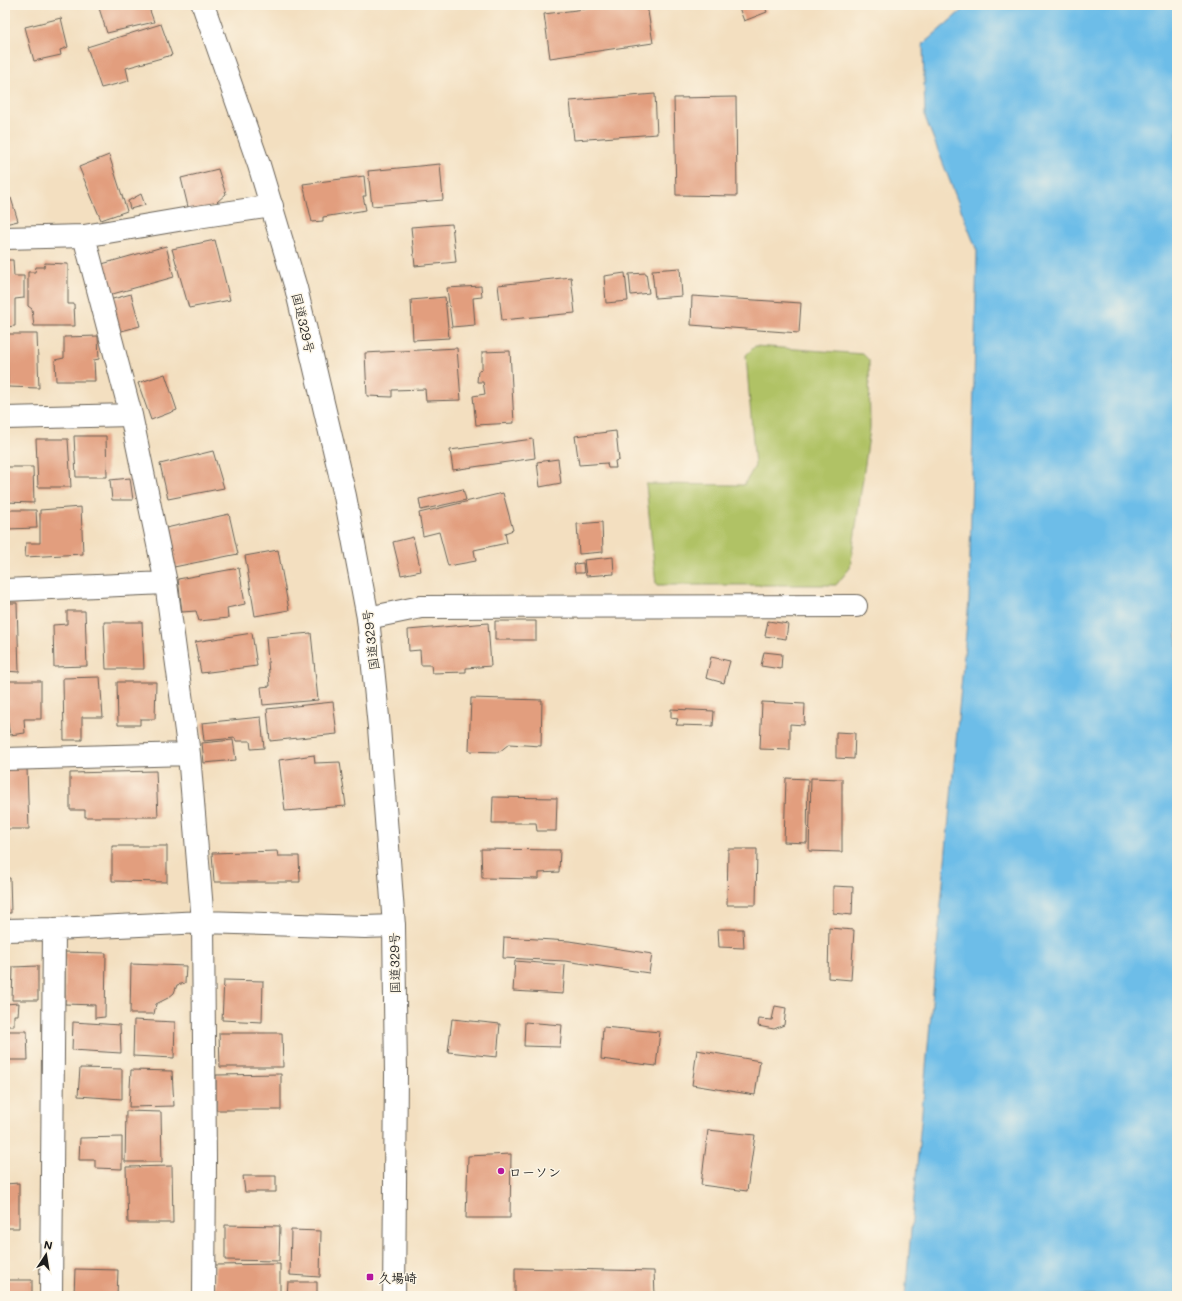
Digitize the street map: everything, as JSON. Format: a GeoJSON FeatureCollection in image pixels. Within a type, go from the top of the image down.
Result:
{"type":"FeatureCollection","features":[{"type":"Feature","properties":{"kind":"main road","name":"国道329号"},"geometry":{"type":"LineString","coordinates":[[203,5],[259,165],[296,288],[345,496],[368,618],[379,727],[394,926],[396,1074],[394,1296]]}},
{"type":"Feature","properties":{"kind":"main road"},"geometry":{"type":"LineString","coordinates":[[5,238],[84,236],[272,206]]}},
{"type":"Feature","properties":{"kind":"main road"},"geometry":{"type":"LineString","coordinates":[[84,236],[130,415],[166,583],[189,754],[204,922],[204,1296]]}},
{"type":"Feature","properties":{"kind":"main road"},"geometry":{"type":"LineString","coordinates":[[5,418],[130,415]]}},
{"type":"Feature","properties":{"kind":"main road"},"geometry":{"type":"LineString","coordinates":[[5,590],[166,583]]}},
{"type":"Feature","properties":{"kind":"main road"},"geometry":{"type":"LineString","coordinates":[[368,618],[421,607],[856,606]]}},
{"type":"Feature","properties":{"kind":"main road"},"geometry":{"type":"LineString","coordinates":[[5,759],[189,754]]}},
{"type":"Feature","properties":{"kind":"main road"},"geometry":{"type":"LineString","coordinates":[[5,930],[204,922],[365,927],[394,926]]}},
{"type":"Feature","properties":{"kind":"main road"},"geometry":{"type":"LineString","coordinates":[[51,1296],[54,929]]}},
{"type":"Feature","properties":{"kind":"green space"},"geometry":{"type":"Polygon","coordinates":[[[755,346],[863,354],[869,360],[870,429],[850,568],[836,585],[656,585],[646,484],[744,485],[755,466],[746,355],[755,346]]]}},
{"type":"Feature","properties":{"kind":"water"},"geometry":{"type":"Polygon","coordinates":[[[968,5],[1177,5],[1177,1296],[905,1296],[969,600],[977,251],[925,117],[923,44],[968,5]]]}},
{"type":"Feature","properties":{"kind":"building"},"geometry":{"type":"Polygon","coordinates":[[[98,5],[148,5],[154,22],[107,33],[98,5]]]}},
{"type":"Feature","properties":{"kind":"building"},"geometry":{"type":"Polygon","coordinates":[[[617,5],[647,5],[653,43],[550,58],[544,14],[617,5]]]}},
{"type":"Feature","properties":{"kind":"building"},"geometry":{"type":"Polygon","coordinates":[[[738,5],[764,5],[767,12],[744,21],[738,5]]]}},
{"type":"Feature","properties":{"kind":"building"},"geometry":{"type":"Polygon","coordinates":[[[61,18],[68,47],[60,50],[61,55],[34,61],[25,27],[61,18]]]}},
{"type":"Feature","properties":{"kind":"building"},"geometry":{"type":"Polygon","coordinates":[[[161,24],[172,55],[126,68],[129,81],[101,88],[87,47],[161,24]]]}},
{"type":"Feature","properties":{"kind":"building"},"geometry":{"type":"Polygon","coordinates":[[[655,94],[657,134],[574,140],[570,101],[655,94]]]}},
{"type":"Feature","properties":{"kind":"building"},"geometry":{"type":"Polygon","coordinates":[[[736,97],[737,196],[676,195],[674,98],[736,97]]]}},
{"type":"Feature","properties":{"kind":"building"},"geometry":{"type":"Polygon","coordinates":[[[109,155],[127,211],[101,220],[79,167],[109,155]]]}},
{"type":"Feature","properties":{"kind":"building"},"geometry":{"type":"Polygon","coordinates":[[[440,164],[443,200],[372,206],[368,171],[440,164]]]}},
{"type":"Feature","properties":{"kind":"building"},"geometry":{"type":"Polygon","coordinates":[[[218,169],[226,194],[217,202],[218,207],[189,211],[181,178],[218,169]]]}},
{"type":"Feature","properties":{"kind":"building"},"geometry":{"type":"Polygon","coordinates":[[[364,176],[366,196],[363,196],[366,210],[323,217],[323,221],[312,222],[303,184],[364,176]]]}},
{"type":"Feature","properties":{"kind":"building"},"geometry":{"type":"Polygon","coordinates":[[[141,194],[145,205],[130,209],[128,201],[141,194]]]}},
{"type":"Feature","properties":{"kind":"building"},"geometry":{"type":"Polygon","coordinates":[[[11,198],[18,221],[5,224],[5,199],[11,198]]]}},
{"type":"Feature","properties":{"kind":"building"},"geometry":{"type":"Polygon","coordinates":[[[452,224],[456,262],[415,266],[411,227],[452,224]]]}},
{"type":"Feature","properties":{"kind":"building"},"geometry":{"type":"Polygon","coordinates":[[[215,240],[230,300],[189,308],[172,249],[215,240]]]}},
{"type":"Feature","properties":{"kind":"building"},"geometry":{"type":"Polygon","coordinates":[[[166,246],[174,277],[109,295],[102,264],[166,246]]]}},
{"type":"Feature","properties":{"kind":"building"},"geometry":{"type":"Polygon","coordinates":[[[5,260],[13,260],[14,276],[24,276],[24,298],[15,299],[15,326],[5,327],[5,260]]]}},
{"type":"Feature","properties":{"kind":"building"},"geometry":{"type":"Polygon","coordinates":[[[45,263],[68,264],[68,304],[74,304],[75,326],[34,326],[32,309],[28,306],[28,272],[35,272],[36,267],[44,267],[45,263]]]}},
{"type":"Feature","properties":{"kind":"building"},"geometry":{"type":"Polygon","coordinates":[[[680,268],[682,296],[655,298],[652,270],[680,268]]]}},
{"type":"Feature","properties":{"kind":"building"},"geometry":{"type":"Polygon","coordinates":[[[625,273],[628,301],[606,303],[604,276],[625,273]]]}},
{"type":"Feature","properties":{"kind":"building"},"geometry":{"type":"Polygon","coordinates":[[[646,273],[649,293],[631,295],[629,274],[646,273]]]}},
{"type":"Feature","properties":{"kind":"building"},"geometry":{"type":"Polygon","coordinates":[[[571,277],[575,313],[502,320],[498,285],[571,277]]]}},
{"type":"Feature","properties":{"kind":"building"},"geometry":{"type":"Polygon","coordinates":[[[481,286],[482,297],[473,298],[475,325],[452,327],[447,288],[481,286]]]}},
{"type":"Feature","properties":{"kind":"building"},"geometry":{"type":"Polygon","coordinates":[[[131,294],[140,326],[118,332],[109,300],[131,294]]]}},
{"type":"Feature","properties":{"kind":"building"},"geometry":{"type":"Polygon","coordinates":[[[692,296],[801,303],[799,333],[691,325],[692,296]]]}},
{"type":"Feature","properties":{"kind":"building"},"geometry":{"type":"Polygon","coordinates":[[[445,297],[449,338],[413,340],[411,300],[445,297]]]}},
{"type":"Feature","properties":{"kind":"building"},"geometry":{"type":"Polygon","coordinates":[[[7,334],[37,334],[39,388],[8,387],[7,334]]]}},
{"type":"Feature","properties":{"kind":"building"},"geometry":{"type":"Polygon","coordinates":[[[98,336],[99,359],[94,360],[95,381],[56,381],[55,360],[64,358],[64,337],[98,336]]]}},
{"type":"Feature","properties":{"kind":"building"},"geometry":{"type":"Polygon","coordinates":[[[457,348],[461,400],[426,401],[425,389],[392,390],[392,397],[367,396],[365,353],[457,348]]]}},
{"type":"Feature","properties":{"kind":"building"},"geometry":{"type":"Polygon","coordinates":[[[510,351],[514,423],[476,425],[473,396],[485,394],[483,382],[477,382],[478,371],[482,370],[482,352],[510,351]]]}},
{"type":"Feature","properties":{"kind":"building"},"geometry":{"type":"Polygon","coordinates":[[[165,374],[177,410],[151,420],[138,383],[165,374]]]}},
{"type":"Feature","properties":{"kind":"building"},"geometry":{"type":"Polygon","coordinates":[[[616,431],[619,460],[615,461],[616,468],[608,468],[607,463],[579,465],[575,436],[616,431]]]}},
{"type":"Feature","properties":{"kind":"building"},"geometry":{"type":"Polygon","coordinates":[[[74,436],[106,436],[107,477],[76,477],[74,436]]]}},
{"type":"Feature","properties":{"kind":"building"},"geometry":{"type":"Polygon","coordinates":[[[36,439],[68,439],[71,487],[38,487],[36,439]]]}},
{"type":"Feature","properties":{"kind":"building"},"geometry":{"type":"Polygon","coordinates":[[[533,439],[535,458],[453,470],[450,450],[533,439]]]}},
{"type":"Feature","properties":{"kind":"building"},"geometry":{"type":"Polygon","coordinates":[[[213,451],[224,488],[168,499],[160,464],[213,451]]]}},
{"type":"Feature","properties":{"kind":"building"},"geometry":{"type":"Polygon","coordinates":[[[558,459],[561,483],[540,487],[537,462],[558,459]]]}},
{"type":"Feature","properties":{"kind":"building"},"geometry":{"type":"Polygon","coordinates":[[[5,467],[33,467],[34,503],[5,502],[5,467]]]}},
{"type":"Feature","properties":{"kind":"building"},"geometry":{"type":"Polygon","coordinates":[[[130,478],[133,500],[112,500],[110,480],[130,478]]]}},
{"type":"Feature","properties":{"kind":"building"},"geometry":{"type":"Polygon","coordinates":[[[463,489],[466,500],[421,510],[419,499],[463,489]]]}},
{"type":"Feature","properties":{"kind":"building"},"geometry":{"type":"Polygon","coordinates":[[[503,493],[513,530],[505,533],[507,543],[474,550],[476,561],[448,566],[439,532],[423,536],[419,513],[503,493]]]}},
{"type":"Feature","properties":{"kind":"building"},"geometry":{"type":"Polygon","coordinates":[[[81,507],[83,554],[25,557],[26,543],[40,543],[40,510],[81,507]]]}},
{"type":"Feature","properties":{"kind":"building"},"geometry":{"type":"Polygon","coordinates":[[[6,510],[36,510],[37,528],[7,529],[6,510]]]}},
{"type":"Feature","properties":{"kind":"building"},"geometry":{"type":"Polygon","coordinates":[[[229,514],[238,554],[174,567],[166,528],[229,514]]]}},
{"type":"Feature","properties":{"kind":"building"},"geometry":{"type":"Polygon","coordinates":[[[602,522],[603,552],[579,554],[577,524],[602,522]]]}},
{"type":"Feature","properties":{"kind":"building"},"geometry":{"type":"Polygon","coordinates":[[[413,537],[421,571],[401,575],[393,542],[413,537]]]}},
{"type":"Feature","properties":{"kind":"building"},"geometry":{"type":"Polygon","coordinates":[[[278,550],[289,610],[255,616],[245,556],[278,550]]]}},
{"type":"Feature","properties":{"kind":"building"},"geometry":{"type":"Polygon","coordinates":[[[613,557],[614,574],[586,576],[584,560],[613,557]]]}},
{"type":"Feature","properties":{"kind":"building"},"geometry":{"type":"Polygon","coordinates":[[[583,563],[584,573],[575,573],[574,564],[583,563]]]}},
{"type":"Feature","properties":{"kind":"building"},"geometry":{"type":"Polygon","coordinates":[[[239,568],[245,604],[227,608],[228,618],[199,621],[196,611],[182,612],[178,579],[239,568]]]}},
{"type":"Feature","properties":{"kind":"building"},"geometry":{"type":"Polygon","coordinates":[[[5,603],[17,603],[19,672],[5,671],[5,603]]]}},
{"type":"Feature","properties":{"kind":"building"},"geometry":{"type":"Polygon","coordinates":[[[67,611],[85,611],[87,666],[54,667],[53,625],[67,624],[67,611]]]}},
{"type":"Feature","properties":{"kind":"building"},"geometry":{"type":"Polygon","coordinates":[[[495,621],[536,621],[536,640],[495,640],[495,621]]]}},
{"type":"Feature","properties":{"kind":"building"},"geometry":{"type":"Polygon","coordinates":[[[768,621],[788,624],[786,639],[765,636],[768,621]]]}},
{"type":"Feature","properties":{"kind":"building"},"geometry":{"type":"Polygon","coordinates":[[[104,622],[142,622],[144,669],[106,669],[104,622]]]}},
{"type":"Feature","properties":{"kind":"building"},"geometry":{"type":"Polygon","coordinates":[[[488,623],[491,666],[466,668],[466,672],[432,673],[431,665],[421,665],[420,650],[409,651],[408,630],[488,623]]]}},
{"type":"Feature","properties":{"kind":"building"},"geometry":{"type":"Polygon","coordinates":[[[252,633],[257,666],[201,673],[195,642],[252,633]]]}},
{"type":"Feature","properties":{"kind":"building"},"geometry":{"type":"Polygon","coordinates":[[[311,633],[318,700],[263,705],[261,687],[270,686],[266,637],[311,633]]]}},
{"type":"Feature","properties":{"kind":"building"},"geometry":{"type":"Polygon","coordinates":[[[764,652],[782,654],[781,669],[761,666],[764,652]]]}},
{"type":"Feature","properties":{"kind":"building"},"geometry":{"type":"Polygon","coordinates":[[[711,657],[730,661],[724,683],[706,678],[711,657]]]}},
{"type":"Feature","properties":{"kind":"building"},"geometry":{"type":"Polygon","coordinates":[[[100,677],[103,717],[82,717],[82,740],[64,740],[63,678],[100,677]]]}},
{"type":"Feature","properties":{"kind":"building"},"geometry":{"type":"Polygon","coordinates":[[[7,681],[41,681],[41,719],[24,719],[25,733],[10,735],[7,718],[7,681]]]}},
{"type":"Feature","properties":{"kind":"building"},"geometry":{"type":"Polygon","coordinates":[[[117,682],[156,682],[155,719],[140,719],[140,725],[118,725],[117,682]]]}},
{"type":"Feature","properties":{"kind":"building"},"geometry":{"type":"Polygon","coordinates":[[[471,698],[542,700],[541,746],[509,744],[499,752],[469,751],[471,698]]]}},
{"type":"Feature","properties":{"kind":"building"},"geometry":{"type":"Polygon","coordinates":[[[333,702],[337,734],[270,741],[267,709],[333,702]]]}},
{"type":"Feature","properties":{"kind":"building"},"geometry":{"type":"Polygon","coordinates":[[[762,702],[805,704],[804,725],[790,724],[790,750],[760,749],[762,702]]]}},
{"type":"Feature","properties":{"kind":"building"},"geometry":{"type":"Polygon","coordinates":[[[671,709],[714,711],[713,726],[676,725],[678,719],[671,718],[671,709]]]}},
{"type":"Feature","properties":{"kind":"building"},"geometry":{"type":"Polygon","coordinates":[[[261,717],[264,748],[251,749],[250,741],[236,741],[235,738],[204,741],[202,723],[261,717]]]}},
{"type":"Feature","properties":{"kind":"building"},"geometry":{"type":"Polygon","coordinates":[[[836,732],[855,733],[854,759],[836,758],[836,732]]]}},
{"type":"Feature","properties":{"kind":"building"},"geometry":{"type":"Polygon","coordinates":[[[233,740],[236,760],[204,763],[202,743],[233,740]]]}},
{"type":"Feature","properties":{"kind":"building"},"geometry":{"type":"Polygon","coordinates":[[[314,755],[315,763],[340,762],[346,806],[285,811],[279,760],[314,755]]]}},
{"type":"Feature","properties":{"kind":"building"},"geometry":{"type":"Polygon","coordinates":[[[5,768],[27,768],[29,829],[5,829],[5,768]]]}},
{"type":"Feature","properties":{"kind":"building"},"geometry":{"type":"Polygon","coordinates":[[[156,771],[158,817],[85,817],[85,810],[70,810],[70,773],[156,771]]]}},
{"type":"Feature","properties":{"kind":"building"},"geometry":{"type":"Polygon","coordinates":[[[786,778],[808,779],[807,843],[784,842],[786,778]]]}},
{"type":"Feature","properties":{"kind":"building"},"geometry":{"type":"Polygon","coordinates":[[[811,778],[842,779],[842,852],[809,851],[811,778]]]}},
{"type":"Feature","properties":{"kind":"building"},"geometry":{"type":"Polygon","coordinates":[[[493,797],[557,798],[556,831],[537,831],[536,823],[492,823],[493,797]]]}},
{"type":"Feature","properties":{"kind":"building"},"geometry":{"type":"Polygon","coordinates":[[[112,846],[167,846],[167,882],[112,881],[112,846]]]}},
{"type":"Feature","properties":{"kind":"building"},"geometry":{"type":"Polygon","coordinates":[[[481,849],[560,850],[559,872],[539,873],[539,879],[482,878],[481,849]]]}},
{"type":"Feature","properties":{"kind":"building"},"geometry":{"type":"Polygon","coordinates":[[[728,849],[757,849],[756,905],[727,905],[728,849]]]}},
{"type":"Feature","properties":{"kind":"building"},"geometry":{"type":"Polygon","coordinates":[[[277,851],[278,856],[299,856],[300,882],[214,882],[212,853],[277,851]]]}},
{"type":"Feature","properties":{"kind":"building"},"geometry":{"type":"Polygon","coordinates":[[[5,878],[10,878],[11,913],[5,913],[5,878]]]}},
{"type":"Feature","properties":{"kind":"building"},"geometry":{"type":"Polygon","coordinates":[[[833,886],[853,887],[852,915],[833,913],[833,886]]]}},
{"type":"Feature","properties":{"kind":"building"},"geometry":{"type":"Polygon","coordinates":[[[829,928],[854,930],[851,980],[828,978],[829,928]]]}},
{"type":"Feature","properties":{"kind":"building"},"geometry":{"type":"Polygon","coordinates":[[[718,929],[743,929],[744,948],[719,947],[718,929]]]}},
{"type":"Feature","properties":{"kind":"building"},"geometry":{"type":"Polygon","coordinates":[[[504,937],[569,941],[652,954],[649,973],[565,961],[503,958],[504,937]]]}},
{"type":"Feature","properties":{"kind":"building"},"geometry":{"type":"Polygon","coordinates":[[[65,952],[106,953],[105,1017],[95,1018],[95,1005],[65,1004],[65,952]]]}},
{"type":"Feature","properties":{"kind":"building"},"geometry":{"type":"Polygon","coordinates":[[[515,961],[565,965],[563,994],[513,991],[515,961]]]}},
{"type":"Feature","properties":{"kind":"building"},"geometry":{"type":"Polygon","coordinates":[[[131,964],[186,966],[185,983],[177,985],[174,993],[156,1004],[154,1014],[130,1014],[131,964]]]}},
{"type":"Feature","properties":{"kind":"building"},"geometry":{"type":"Polygon","coordinates":[[[38,966],[38,1000],[12,1000],[13,967],[38,966]]]}},
{"type":"Feature","properties":{"kind":"building"},"geometry":{"type":"Polygon","coordinates":[[[224,980],[263,981],[262,1022],[222,1020],[224,980]]]}},
{"type":"Feature","properties":{"kind":"building"},"geometry":{"type":"Polygon","coordinates":[[[19,1003],[18,1015],[14,1015],[14,1026],[5,1026],[5,1004],[19,1003]]]}},
{"type":"Feature","properties":{"kind":"building"},"geometry":{"type":"Polygon","coordinates":[[[775,1006],[786,1008],[784,1025],[774,1029],[758,1026],[759,1019],[772,1020],[775,1006]]]}},
{"type":"Feature","properties":{"kind":"building"},"geometry":{"type":"Polygon","coordinates":[[[452,1019],[500,1024],[497,1057],[448,1052],[452,1019]]]}},
{"type":"Feature","properties":{"kind":"building"},"geometry":{"type":"Polygon","coordinates":[[[134,1020],[175,1022],[174,1058],[133,1056],[134,1020]]]}},
{"type":"Feature","properties":{"kind":"building"},"geometry":{"type":"Polygon","coordinates":[[[73,1022],[120,1025],[121,1053],[72,1050],[73,1022]]]}},
{"type":"Feature","properties":{"kind":"building"},"geometry":{"type":"Polygon","coordinates":[[[525,1022],[562,1025],[560,1047],[524,1046],[525,1022]]]}},
{"type":"Feature","properties":{"kind":"building"},"geometry":{"type":"Polygon","coordinates":[[[603,1027],[660,1032],[656,1066],[601,1059],[603,1027]]]}},
{"type":"Feature","properties":{"kind":"building"},"geometry":{"type":"Polygon","coordinates":[[[5,1031],[27,1031],[28,1060],[5,1060],[5,1031]]]}},
{"type":"Feature","properties":{"kind":"building"},"geometry":{"type":"Polygon","coordinates":[[[219,1033],[282,1033],[283,1067],[220,1067],[219,1033]]]}},
{"type":"Feature","properties":{"kind":"building"},"geometry":{"type":"Polygon","coordinates":[[[697,1050],[760,1061],[755,1095],[692,1085],[697,1050]]]}},
{"type":"Feature","properties":{"kind":"building"},"geometry":{"type":"Polygon","coordinates":[[[80,1068],[122,1069],[122,1099],[78,1096],[80,1068]]]}},
{"type":"Feature","properties":{"kind":"building"},"geometry":{"type":"Polygon","coordinates":[[[131,1070],[172,1071],[174,1106],[129,1107],[131,1070]]]}},
{"type":"Feature","properties":{"kind":"building"},"geometry":{"type":"Polygon","coordinates":[[[281,1074],[281,1110],[216,1110],[216,1075],[281,1074]]]}},
{"type":"Feature","properties":{"kind":"building"},"geometry":{"type":"Polygon","coordinates":[[[126,1111],[161,1112],[162,1162],[125,1162],[126,1111]]]}},
{"type":"Feature","properties":{"kind":"building"},"geometry":{"type":"Polygon","coordinates":[[[708,1130],[755,1135],[747,1191],[701,1185],[708,1130]]]}},
{"type":"Feature","properties":{"kind":"building"},"geometry":{"type":"Polygon","coordinates":[[[122,1137],[122,1169],[95,1168],[95,1160],[79,1160],[80,1138],[122,1137]]]}},
{"type":"Feature","properties":{"kind":"building"},"geometry":{"type":"Polygon","coordinates":[[[511,1154],[510,1218],[466,1218],[468,1156],[511,1154]]]}},
{"type":"Feature","properties":{"kind":"building"},"geometry":{"type":"Polygon","coordinates":[[[172,1166],[173,1223],[128,1223],[126,1167],[172,1166]]]}},
{"type":"Feature","properties":{"kind":"building"},"geometry":{"type":"Polygon","coordinates":[[[243,1176],[276,1176],[276,1192],[245,1192],[243,1176]]]}},
{"type":"Feature","properties":{"kind":"building"},"geometry":{"type":"Polygon","coordinates":[[[19,1183],[19,1228],[5,1228],[5,1184],[19,1183]]]}},
{"type":"Feature","properties":{"kind":"building"},"geometry":{"type":"Polygon","coordinates":[[[225,1225],[280,1226],[279,1261],[225,1260],[225,1225]]]}},
{"type":"Feature","properties":{"kind":"building"},"geometry":{"type":"Polygon","coordinates":[[[291,1230],[321,1231],[320,1277],[290,1275],[291,1230]]]}},
{"type":"Feature","properties":{"kind":"building"},"geometry":{"type":"Polygon","coordinates":[[[280,1264],[280,1296],[215,1296],[215,1265],[280,1264]]]}},
{"type":"Feature","properties":{"kind":"building"},"geometry":{"type":"Polygon","coordinates":[[[515,1268],[654,1271],[655,1296],[515,1296],[515,1268]]]}},
{"type":"Feature","properties":{"kind":"building"},"geometry":{"type":"Polygon","coordinates":[[[75,1269],[118,1270],[117,1296],[74,1296],[75,1269]]]}},
{"type":"Feature","properties":{"kind":"building"},"geometry":{"type":"Polygon","coordinates":[[[5,1280],[32,1280],[32,1296],[5,1296],[5,1280]]]}},
{"type":"Feature","properties":{"kind":"building"},"geometry":{"type":"Polygon","coordinates":[[[288,1282],[317,1282],[317,1296],[287,1296],[288,1282]]]}},
{"type":"Feature","properties":{"kind":"place","name":"ローソン"},"geometry":{"type":"Point","coordinates":[501,1171]}},
{"type":"Feature","properties":{"kind":"place","name":"久場崎"},"geometry":{"type":"Point","coordinates":[370,1277]}}]}
